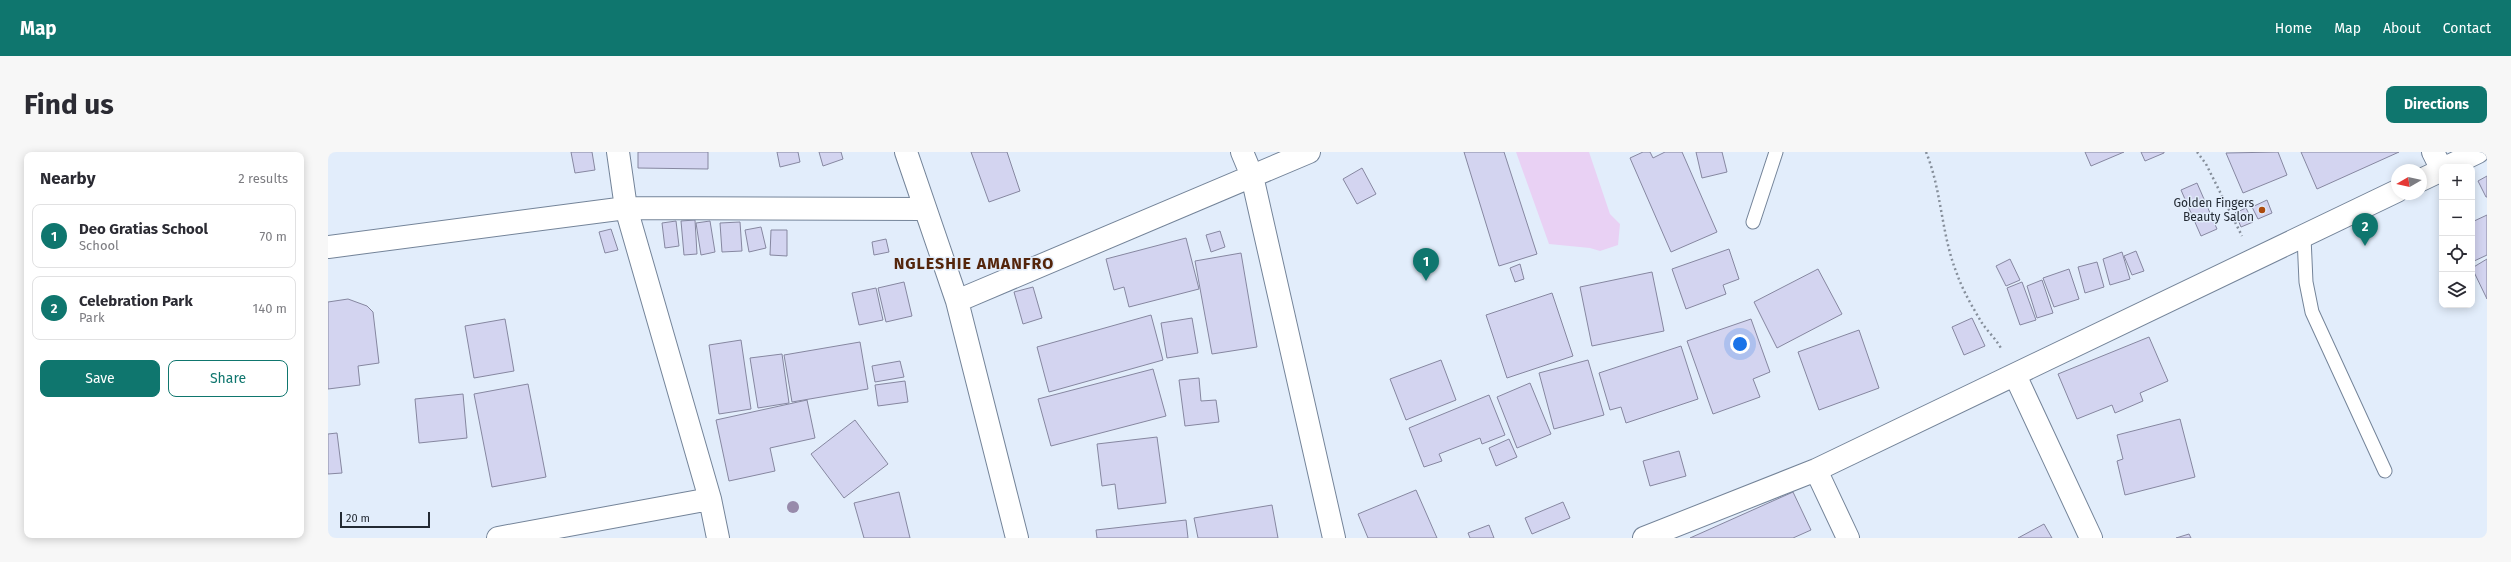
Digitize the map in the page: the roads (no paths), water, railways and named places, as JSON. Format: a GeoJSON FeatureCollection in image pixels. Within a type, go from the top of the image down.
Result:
{"type":"FeatureCollection","features":[{"type":"Feature","properties":{"kind":"street"},"geometry":{"type":"LineString","coordinates":[[618,152],[626,208],[710,499],[718,538]]}},
{"type":"Feature","properties":{"kind":"street"},"geometry":{"type":"LineString","coordinates":[[906,152],[957,301],[1017,538]]}},
{"type":"Feature","properties":{"kind":"street"},"geometry":{"type":"LineString","coordinates":[[1242,152],[1252,176],[1334,538]]}},
{"type":"Feature","properties":{"kind":"street"},"geometry":{"type":"LineString","coordinates":[[957,301],[1309,152]]}},
{"type":"Feature","properties":{"kind":"street"},"geometry":{"type":"LineString","coordinates":[[2433,152],[2439,164]]}},
{"type":"Feature","properties":{"kind":"street"},"geometry":{"type":"LineString","coordinates":[[2453,164],[2478,152]]}},
{"type":"Feature","properties":{"kind":"street"},"geometry":{"type":"LineString","coordinates":[[2427,177],[2439,171]]}},
{"type":"Feature","properties":{"kind":"street"},"geometry":{"type":"LineString","coordinates":[[1644,538],[1816,470],[2391,194]]}},
{"type":"Feature","properties":{"kind":"street"},"geometry":{"type":"LineString","coordinates":[[328,247],[626,208],[925,209]]}},
{"type":"Feature","properties":{"kind":"street"},"geometry":{"type":"LineString","coordinates":[[2015,375],[2091,538]]}},
{"type":"Feature","properties":{"kind":"street"},"geometry":{"type":"LineString","coordinates":[[1816,470],[1848,538]]}},
{"type":"Feature","properties":{"kind":"street"},"geometry":{"type":"LineString","coordinates":[[498,538],[710,499]]}},
{"type":"Feature","properties":{"kind":"lane"},"geometry":{"type":"LineString","coordinates":[[1753,222],[1776,152]]}},
{"type":"Feature","properties":{"kind":"lane"},"geometry":{"type":"LineString","coordinates":[[2304,237],[2306,282],[2312,312],[2385,471]]}},
{"type":"Feature","properties":{"kind":"place","name":"Golden Fingers Beauty Salon"},"geometry":{"type":"Point","coordinates":[2262,210]}},
{"type":"Feature","properties":{"kind":"place","name":"Celebration Park"},"geometry":{"type":"Point","coordinates":[2365,246]}},
{"type":"Feature","properties":{"kind":"place","name":"Deo Gratias School"},"geometry":{"type":"Point","coordinates":[1426,281]}},
{"type":"Feature","properties":{"kind":"district","name":"NGLESHIE AMANFRO"},"geometry":{"type":"Point","coordinates":[974,263]}}]}
